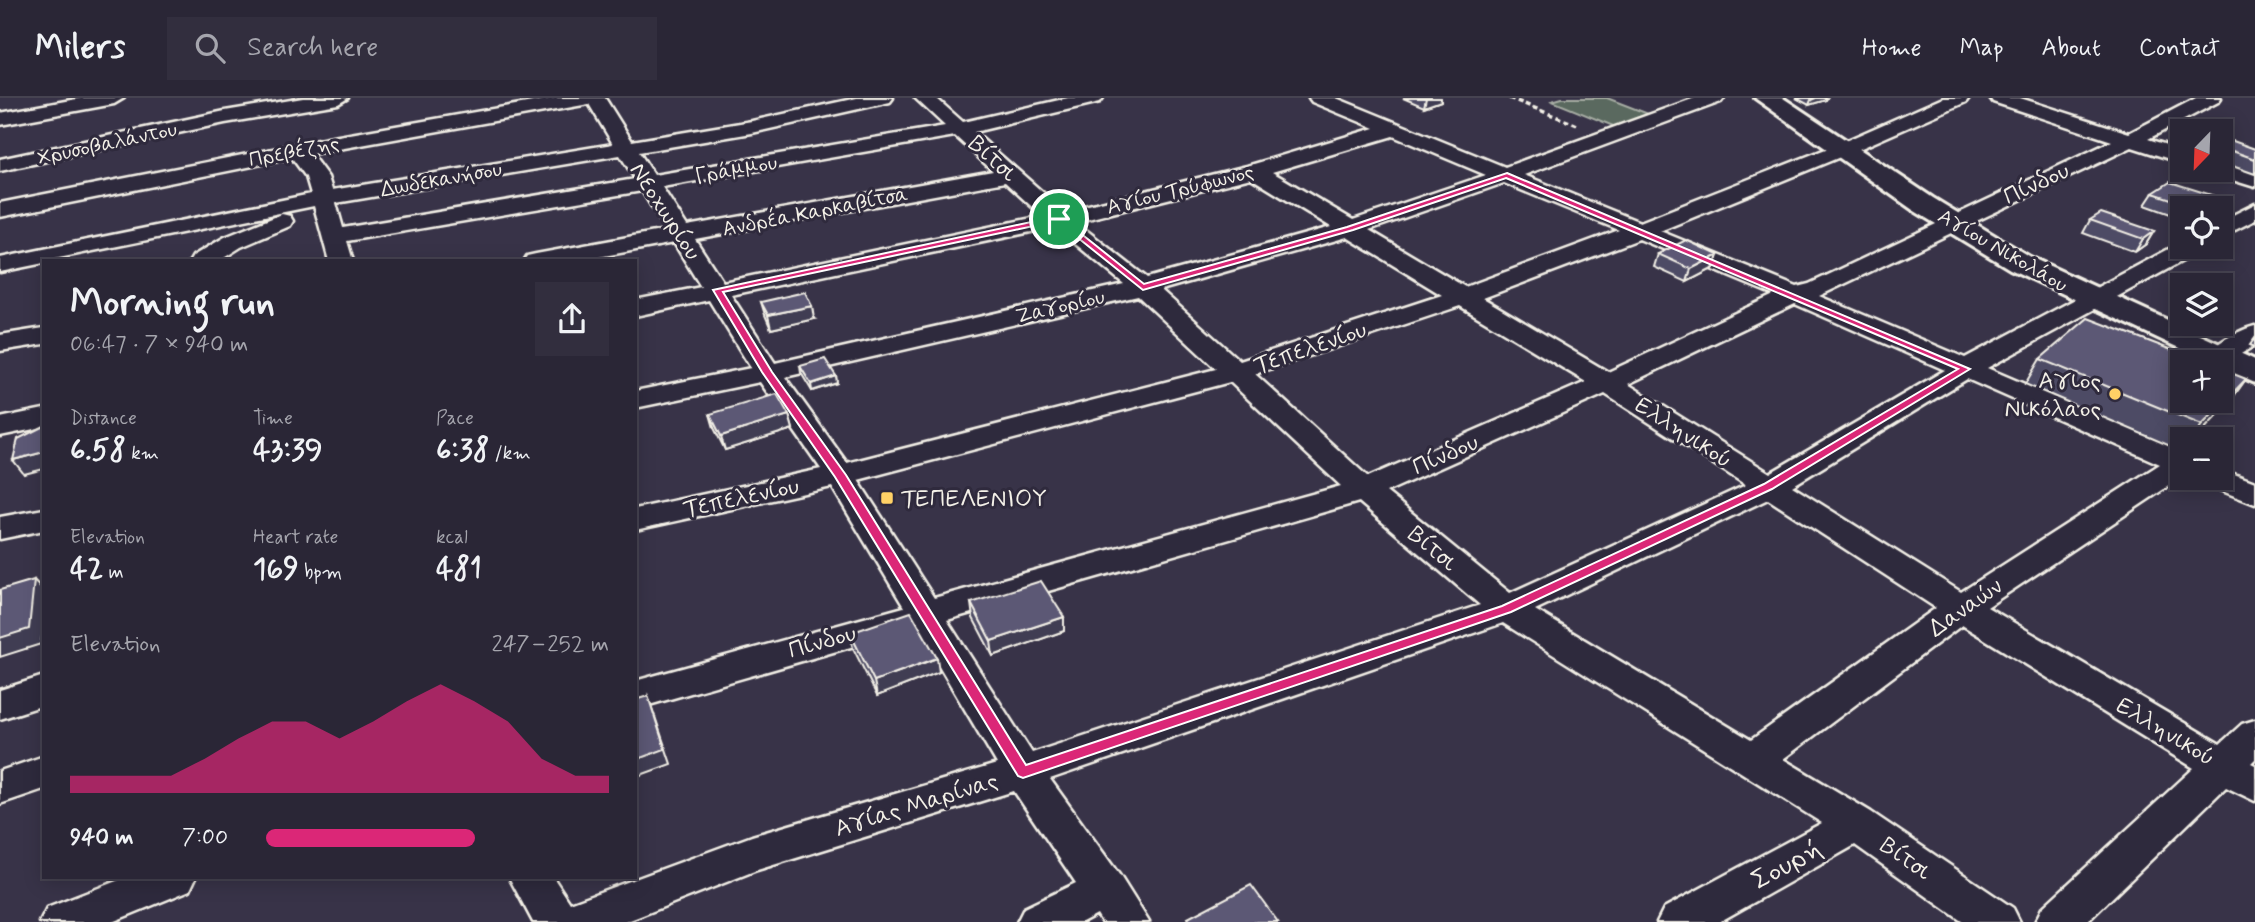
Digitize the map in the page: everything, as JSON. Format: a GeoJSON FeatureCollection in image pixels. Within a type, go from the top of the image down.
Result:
{"type":"FeatureCollection","features":[{"type":"Feature","properties":{"kind":"street"},"geometry":{"type":"LineString","coordinates":[[0,104],[35,98]]}},
{"type":"Feature","properties":{"kind":"street"},"geometry":{"type":"LineString","coordinates":[[0,119],[114,98]]}},
{"type":"Feature","properties":{"kind":"street"},"geometry":{"type":"LineString","coordinates":[[332,98],[333,143]]}},
{"type":"Feature","properties":{"kind":"street","name":"Χρυσοβαλάντου"},"geometry":{"type":"LineString","coordinates":[[0,165],[225,117],[332,98]]}},
{"type":"Feature","properties":{"kind":"street","name":"Πρεβέζης"},"geometry":{"type":"LineString","coordinates":[[0,210],[333,143],[588,98]]}},
{"type":"Feature","properties":{"kind":"street","name":"Νεοχωρίου"},"geometry":{"type":"LineString","coordinates":[[595,98],[647,185],[718,290],[767,372],[840,475],[1023,772],[1116,905]]}},
{"type":"Feature","properties":{"kind":"street","name":"Δωδεκανήσου"},"geometry":{"type":"LineString","coordinates":[[0,265],[781,121],[883,98]]}},
{"type":"Feature","properties":{"kind":"street","name":"Βίτσι"},"geometry":{"type":"LineString","coordinates":[[925,98],[1059,219],[1143,288],[1364,490],[1507,609],[1857,824],[1998,922]]}},
{"type":"Feature","properties":{"kind":"street","name":"Γράμμου"},"geometry":{"type":"LineString","coordinates":[[335,236],[647,185],[961,129],[1093,98]]}},
{"type":"Feature","properties":{"kind":"street","name":"Ζαγορίου"},"geometry":{"type":"LineString","coordinates":[[637,400],[1143,288],[1350,228],[1507,176],[1714,98]]}},
{"type":"Feature","properties":{"kind":"street","name":"Αγίου Νικολάου"},"geometry":{"type":"LineString","coordinates":[[1767,98],[1952,223],[2019,262],[2095,300],[2209,350]]}},
{"type":"Feature","properties":{"kind":"street","name":"Τεπελενίου"},"geometry":{"type":"LineString","coordinates":[[637,520],[840,475],[1235,372],[1464,296],[1639,231],[1843,149],[1959,98]]}},
{"type":"Feature","properties":{"kind":"street"},"geometry":{"type":"LineString","coordinates":[[2000,98],[2170,152]]}},
{"type":"Feature","properties":{"kind":"street","name":"Πίνδου"},"geometry":{"type":"LineString","coordinates":[[637,694],[1364,490],[1607,383],[1795,295],[1818,289],[2131,140],[2211,98]]}},
{"type":"Feature","properties":{"kind":"street"},"geometry":{"type":"LineString","coordinates":[[1328,99],[1394,129],[1795,295],[2170,457]]}},
{"type":"Feature","properties":{"kind":"street","name":"Αγίου Τρύφωνος"},"geometry":{"type":"LineString","coordinates":[[637,307],[1059,219],[1254,171],[1394,129]]}},
{"type":"Feature","properties":{"kind":"street"},"geometry":{"type":"LineString","coordinates":[[298,150],[317,177],[341,259]]}},
{"type":"Feature","properties":{"kind":"street","name":"Ελληνικού"},"geometry":{"type":"LineString","coordinates":[[1254,171],[1607,383],[1961,608],[2238,775]]}},
{"type":"Feature","properties":{"kind":"street"},"geometry":{"type":"LineString","coordinates":[[2233,173],[2255,180]]}},
{"type":"Feature","properties":{"kind":"street","name":"Ανδρέα Καρκαβίτσα"},"geometry":{"type":"LineString","coordinates":[[548,259],[1011,174]]}},
{"type":"Feature","properties":{"kind":"street"},"geometry":{"type":"LineString","coordinates":[[206,259],[258,230],[326,204]]}},
{"type":"Feature","properties":{"kind":"street"},"geometry":{"type":"LineString","coordinates":[[2233,223],[2255,211]]}},
{"type":"Feature","properties":{"kind":"street","name":"Αγίας Μαρίνας"},"geometry":{"type":"LineString","coordinates":[[572,922],[752,854],[1023,772],[1507,609],[1768,486],[1965,369],[2170,259]]}},
{"type":"Feature","properties":{"kind":"street"},"geometry":{"type":"LineString","coordinates":[[2228,350],[2255,334]]}},
{"type":"Feature","properties":{"kind":"street"},"geometry":{"type":"LineString","coordinates":[[0,343],[42,336]]}},
{"type":"Feature","properties":{"kind":"street","name":"Αγίου Νικολάου"},"geometry":{"type":"LineString","coordinates":[[2233,362],[2255,373]]}},
{"type":"Feature","properties":{"kind":"street"},"geometry":{"type":"LineString","coordinates":[[0,427],[42,418]]}},
{"type":"Feature","properties":{"kind":"street","name":"Δαναών"},"geometry":{"type":"LineString","coordinates":[[1752,760],[1961,608],[2170,470]]}},
{"type":"Feature","properties":{"kind":"street"},"geometry":{"type":"LineString","coordinates":[[2233,484],[2255,494]]}},
{"type":"Feature","properties":{"kind":"street"},"geometry":{"type":"LineString","coordinates":[[0,528],[42,519]]}},
{"type":"Feature","properties":{"kind":"street"},"geometry":{"type":"LineString","coordinates":[[0,705],[42,691]]}},
{"type":"Feature","properties":{"kind":"street"},"geometry":{"type":"LineString","coordinates":[[2057,922],[2238,775],[2255,735]]}},
{"type":"Feature","properties":{"kind":"street"},"geometry":{"type":"LineString","coordinates":[[0,788],[42,773]]}},
{"type":"Feature","properties":{"kind":"street","name":"Σουρή"},"geometry":{"type":"LineString","coordinates":[[1679,922],[1857,824]]}},
{"type":"Feature","properties":{"kind":"street"},"geometry":{"type":"LineString","coordinates":[[62,922],[170,879]]}},
{"type":"Feature","properties":{"kind":"street"},"geometry":{"type":"LineString","coordinates":[[531,879],[557,922]]}},
{"type":"Feature","properties":{"kind":"street"},"geometry":{"type":"LineString","coordinates":[[1039,922],[1116,905]]}},
{"type":"Feature","properties":{"kind":"path"},"geometry":{"type":"LineString","coordinates":[[1509,98],[1609,137]]}},
{"type":"Feature","properties":{"kind":"path"},"geometry":{"type":"LineString","coordinates":[[1516,101],[1524,98]]}},
{"type":"Feature","properties":{"kind":"green space"},"geometry":{"type":"Polygon","coordinates":[[[1562,98],[1607,98],[1651,115],[1618,128],[1552,101],[1562,98]]]}},
{"type":"Feature","properties":{"kind":"building"},"geometry":{"type":"Polygon","coordinates":[[[2233,141],[2255,149],[2255,159],[2233,151],[2233,141]]]}},
{"type":"Feature","properties":{"kind":"building"},"geometry":{"type":"Polygon","coordinates":[[[2170,182],[2215,196],[2170,196],[2170,199],[2153,193],[2170,182]]]}},
{"type":"Feature","properties":{"kind":"building"},"geometry":{"type":"Polygon","coordinates":[[[2101,213],[2154,231],[2143,239],[2090,220],[2101,213]]]}},
{"type":"Feature","properties":{"kind":"building"},"geometry":{"type":"Polygon","coordinates":[[[1686,240],[1718,255],[1691,269],[1658,254],[1686,240]]]}},
{"type":"Feature","properties":{"kind":"building"},"geometry":{"type":"Polygon","coordinates":[[[805,292],[812,306],[768,315],[761,302],[805,292]]]}},
{"type":"Feature","properties":{"kind":"building"},"geometry":{"type":"Polygon","coordinates":[[[2088,318],[2172,350],[2170,412],[2040,359],[2088,318]]]}},
{"type":"Feature","properties":{"kind":"building"},"geometry":{"type":"Polygon","coordinates":[[[825,359],[836,376],[811,384],[800,366],[825,359]]]}},
{"type":"Feature","properties":{"kind":"building"},"geometry":{"type":"Polygon","coordinates":[[[2233,374],[2246,379],[2233,393],[2233,374]]]}},
{"type":"Feature","properties":{"kind":"building"},"geometry":{"type":"Polygon","coordinates":[[[777,394],[789,415],[721,436],[710,414],[777,394]]]}},
{"type":"Feature","properties":{"kind":"building"},"geometry":{"type":"Polygon","coordinates":[[[2173,413],[2213,413],[2202,425],[2173,413]]]}},
{"type":"Feature","properties":{"kind":"building"},"geometry":{"type":"Polygon","coordinates":[[[42,427],[42,453],[13,460],[18,439],[42,427]]]}},
{"type":"Feature","properties":{"kind":"building"},"geometry":{"type":"Polygon","coordinates":[[[34,580],[29,629],[0,638],[0,590],[34,580]]]}},
{"type":"Feature","properties":{"kind":"building"},"geometry":{"type":"Polygon","coordinates":[[[1041,581],[1064,617],[991,641],[971,603],[1041,581]]]}},
{"type":"Feature","properties":{"kind":"building"},"geometry":{"type":"Polygon","coordinates":[[[911,612],[937,658],[874,681],[850,633],[911,612]]]}},
{"type":"Feature","properties":{"kind":"building"},"geometry":{"type":"Polygon","coordinates":[[[648,696],[665,749],[637,759],[637,699],[648,696]]]}},
{"type":"Feature","properties":{"kind":"building"},"geometry":{"type":"Polygon","coordinates":[[[1251,885],[1278,922],[1190,922],[1188,918],[1251,885]]]}},
{"type":"Feature","properties":{"kind":"place","name":"Αγιος Νικόλαος"},"geometry":{"type":"Point","coordinates":[2115,394]}},
{"type":"Feature","properties":{"kind":"place","name":"ΤΕΠΕΛΕΝΙΟΥ"},"geometry":{"type":"Point","coordinates":[887,498]}},
{"type":"Feature","properties":{"kind":"route"},"geometry":{"type":"LineString","coordinates":[[1507,176],[1795,295],[1965,369],[1768,486],[1507,609],[1023,772],[840,475],[767,372],[718,290],[1059,219],[1143,288],[1350,228],[1507,176]]}}]}
